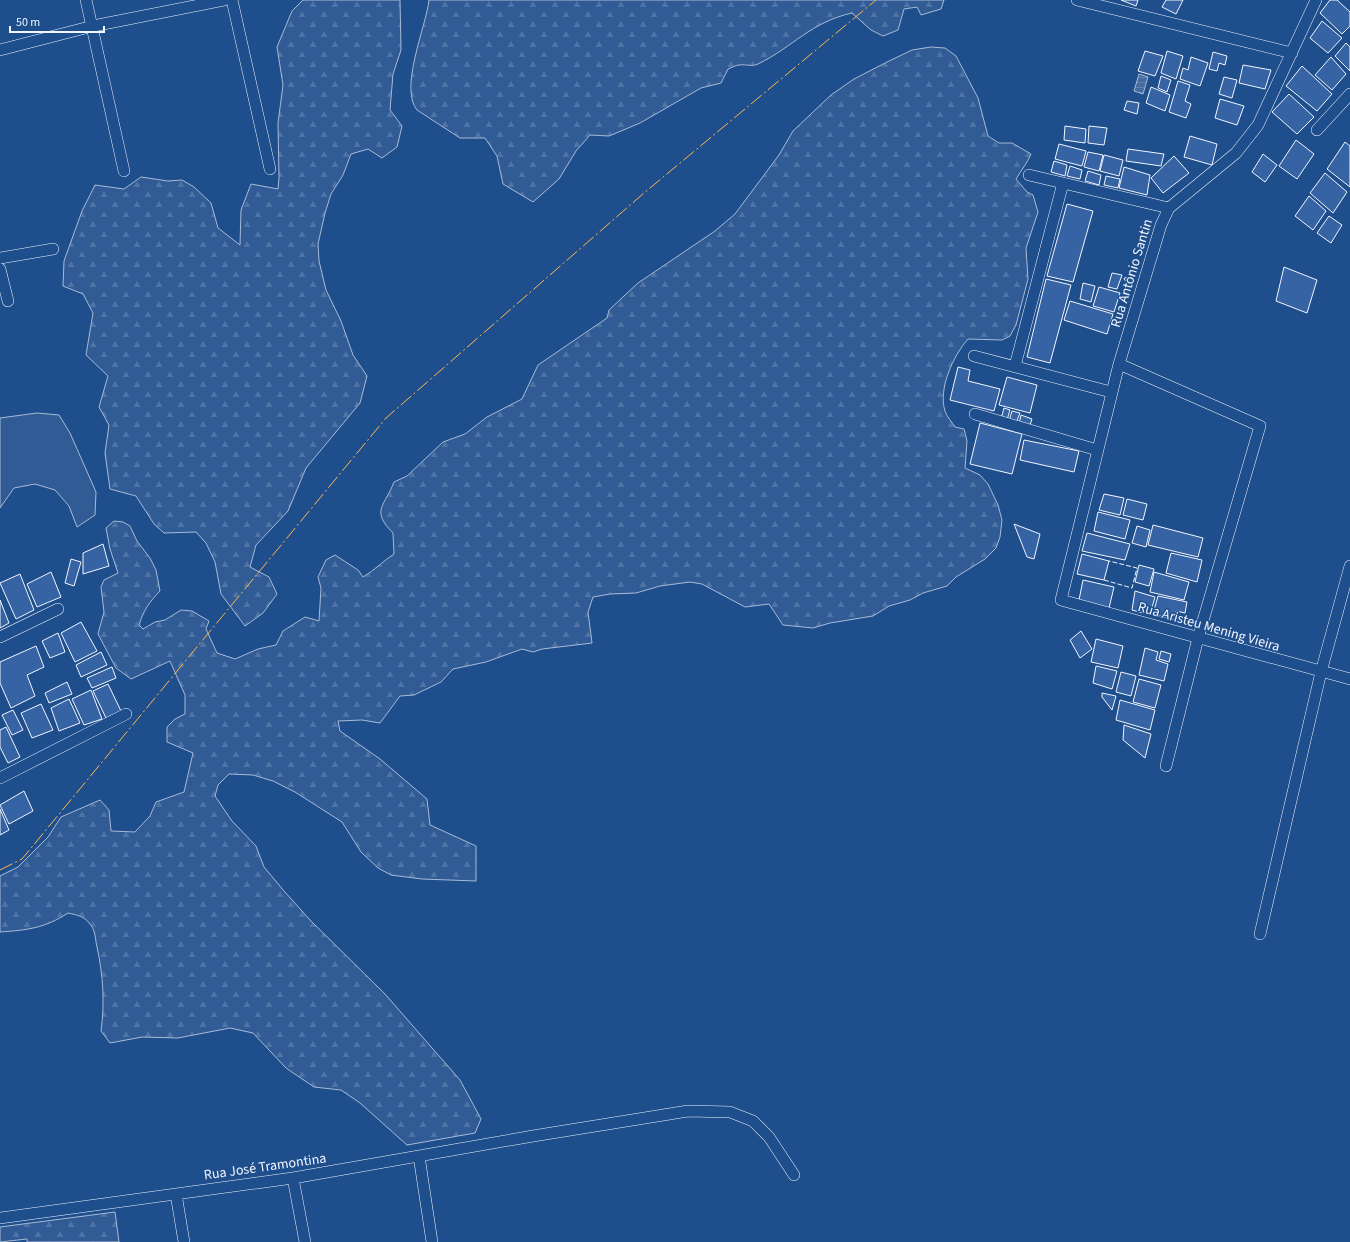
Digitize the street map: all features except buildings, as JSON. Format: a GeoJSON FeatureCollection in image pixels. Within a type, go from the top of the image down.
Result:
{"type":"FeatureCollection","features":[{"type":"Feature","properties":{"kind":"street"},"geometry":{"type":"LineString","coordinates":[[86,0],[124,171]]}},
{"type":"Feature","properties":{"kind":"street"},"geometry":{"type":"LineString","coordinates":[[0,50],[93,26],[224,0]]}},
{"type":"Feature","properties":{"kind":"street"},"geometry":{"type":"LineString","coordinates":[[232,0],[270,169]]}},
{"type":"Feature","properties":{"kind":"street"},"geometry":{"type":"LineString","coordinates":[[1077,0],[1292,53]]}},
{"type":"Feature","properties":{"kind":"street","name":"Rua Antônio Santin"},"geometry":{"type":"LineString","coordinates":[[1061,600],[1111,392],[1161,226],[1169,208],[1236,153],[1258,125],[1316,0]]}},
{"type":"Feature","properties":{"kind":"street"},"geometry":{"type":"LineString","coordinates":[[1317,130],[1350,94]]}},
{"type":"Feature","properties":{"kind":"street"},"geometry":{"type":"LineString","coordinates":[[1029,175],[1169,208]]}},
{"type":"Feature","properties":{"kind":"street"},"geometry":{"type":"LineString","coordinates":[[1015,366],[1063,183]]}},
{"type":"Feature","properties":{"kind":"street"},"geometry":{"type":"LineString","coordinates":[[0,258],[53,249]]}},
{"type":"Feature","properties":{"kind":"street"},"geometry":{"type":"LineString","coordinates":[[0,270],[8,301]]}},
{"type":"Feature","properties":{"kind":"street"},"geometry":{"type":"LineString","coordinates":[[974,356],[1111,392]]}},
{"type":"Feature","properties":{"kind":"street"},"geometry":{"type":"LineString","coordinates":[[1119,364],[1260,426],[1198,638],[1166,766]]}},
{"type":"Feature","properties":{"kind":"street"},"geometry":{"type":"LineString","coordinates":[[976,414],[1097,450]]}},
{"type":"Feature","properties":{"kind":"street"},"geometry":{"type":"LineString","coordinates":[[1260,934],[1321,672],[1350,566]]}},
{"type":"Feature","properties":{"kind":"street","name":"Rua Aristeu Mening Vieira"},"geometry":{"type":"LineString","coordinates":[[1061,600],[1350,679]]}},
{"type":"Feature","properties":{"kind":"street"},"geometry":{"type":"LineString","coordinates":[[0,637],[58,609]]}},
{"type":"Feature","properties":{"kind":"street"},"geometry":{"type":"LineString","coordinates":[[0,778],[126,714]]}},
{"type":"Feature","properties":{"kind":"street","name":"Rua José Tramontina"},"geometry":{"type":"LineString","coordinates":[[0,1218],[97,1203],[293,1178],[533,1136],[688,1111],[730,1112],[753,1121],[769,1137],[794,1175]]}},
{"type":"Feature","properties":{"kind":"street"},"geometry":{"type":"LineString","coordinates":[[419,1156],[432,1242]]}},
{"type":"Feature","properties":{"kind":"street"},"geometry":{"type":"LineString","coordinates":[[293,1178],[305,1242]]}},
{"type":"Feature","properties":{"kind":"street"},"geometry":{"type":"LineString","coordinates":[[176,1194],[184,1242]]}},
{"type":"Feature","properties":{"kind":"green space"},"geometry":{"type":"Polygon","coordinates":[[[303,0],[400,0],[401,50],[393,74],[390,110],[402,126],[397,147],[382,158],[368,149],[351,154],[343,175],[331,194],[325,213],[318,244],[319,261],[326,290],[341,321],[353,355],[367,376],[360,403],[306,468],[288,511],[256,545],[250,567],[269,577],[277,594],[263,613],[245,626],[221,594],[215,562],[206,543],[196,532],[164,533],[154,524],[136,496],[110,489],[105,453],[109,425],[99,407],[108,376],[86,355],[93,313],[83,294],[63,286],[64,261],[82,211],[95,185],[124,189],[141,177],[168,181],[182,180],[194,187],[211,203],[218,228],[240,245],[241,210],[251,184],[278,189],[278,123],[283,85],[277,47],[292,11],[303,0]]]}},
{"type":"Feature","properties":{"kind":"green space"},"geometry":{"type":"Polygon","coordinates":[[[429,0],[944,0],[941,9],[921,15],[917,7],[904,9],[898,30],[883,36],[871,30],[852,13],[838,17],[813,29],[758,64],[738,65],[728,69],[721,83],[701,88],[640,123],[609,136],[590,135],[576,151],[559,179],[533,202],[503,184],[497,156],[485,138],[460,138],[417,110],[412,100],[412,73],[429,0]]]}},
{"type":"Feature","properties":{"kind":"green space"},"geometry":{"type":"Polygon","coordinates":[[[931,47],[945,48],[956,56],[978,98],[988,136],[999,143],[1012,143],[1031,154],[1016,179],[1027,192],[1033,195],[1038,212],[1026,248],[1028,279],[1016,325],[1010,336],[1002,340],[968,339],[957,354],[948,373],[945,383],[943,402],[945,411],[955,427],[964,429],[967,441],[965,468],[980,475],[988,484],[998,505],[1002,520],[1000,537],[996,548],[985,559],[956,577],[947,586],[923,593],[910,600],[889,606],[873,616],[830,623],[813,628],[783,625],[769,604],[745,607],[702,584],[690,582],[660,586],[636,593],[610,594],[593,597],[588,612],[592,643],[542,649],[533,652],[522,649],[486,662],[453,669],[441,682],[414,695],[400,696],[380,723],[362,720],[338,721],[340,731],[380,759],[427,799],[430,825],[476,846],[476,881],[422,879],[391,875],[378,868],[361,852],[342,822],[295,792],[273,781],[253,775],[229,774],[218,785],[215,796],[232,821],[256,846],[264,867],[310,920],[385,994],[460,1080],[481,1119],[475,1133],[407,1145],[360,1103],[341,1090],[314,1087],[286,1068],[253,1033],[230,1028],[178,1038],[142,1037],[110,1043],[101,1031],[103,989],[101,968],[94,932],[88,921],[80,916],[68,913],[44,925],[0,932],[0,876],[18,867],[48,837],[61,817],[100,800],[109,810],[111,831],[135,832],[150,816],[156,802],[184,792],[193,753],[167,742],[167,727],[175,719],[185,714],[185,695],[170,661],[131,679],[116,668],[98,634],[104,612],[101,587],[104,580],[118,573],[110,549],[106,528],[114,521],[123,522],[130,526],[137,541],[150,558],[156,570],[160,591],[150,602],[143,615],[139,625],[143,629],[155,622],[165,620],[181,610],[192,611],[209,621],[206,629],[217,653],[235,659],[258,649],[276,645],[283,631],[305,617],[319,621],[321,588],[318,577],[326,560],[335,555],[358,570],[363,577],[394,554],[393,533],[382,519],[381,513],[394,482],[407,476],[443,442],[465,434],[487,417],[522,399],[538,365],[607,318],[609,310],[638,283],[715,231],[735,214],[779,155],[793,131],[831,95],[854,79],[912,50],[931,47]]]}},
{"type":"Feature","properties":{"kind":"green space"},"geometry":{"type":"Polygon","coordinates":[[[115,1212],[119,1242],[27,1242],[27,1239],[0,1242],[0,1227],[115,1212]]]}},
{"type":"Feature","properties":{"kind":"shaded area"},"geometry":{"type":"Polygon","coordinates":[[[1139,74],[1148,77],[1143,94],[1134,91],[1139,74]]]}},
{"type":"Feature","properties":{"kind":"shaded area"},"geometry":{"type":"Polygon","coordinates":[[[37,413],[59,415],[70,433],[96,492],[95,515],[77,527],[69,506],[55,490],[35,484],[14,488],[0,508],[0,418],[37,413]]]}},
{"type":"Feature","properties":{"kind":"fence"},"geometry":{"type":"LineString","coordinates":[[1104,580],[1132,588],[1137,568],[1109,561]]}},
{"type":"Feature","properties":{"kind":"power"},"geometry":{"type":"LineString","coordinates":[[0,870],[22,859],[386,418],[644,193],[876,0]]}}]}
